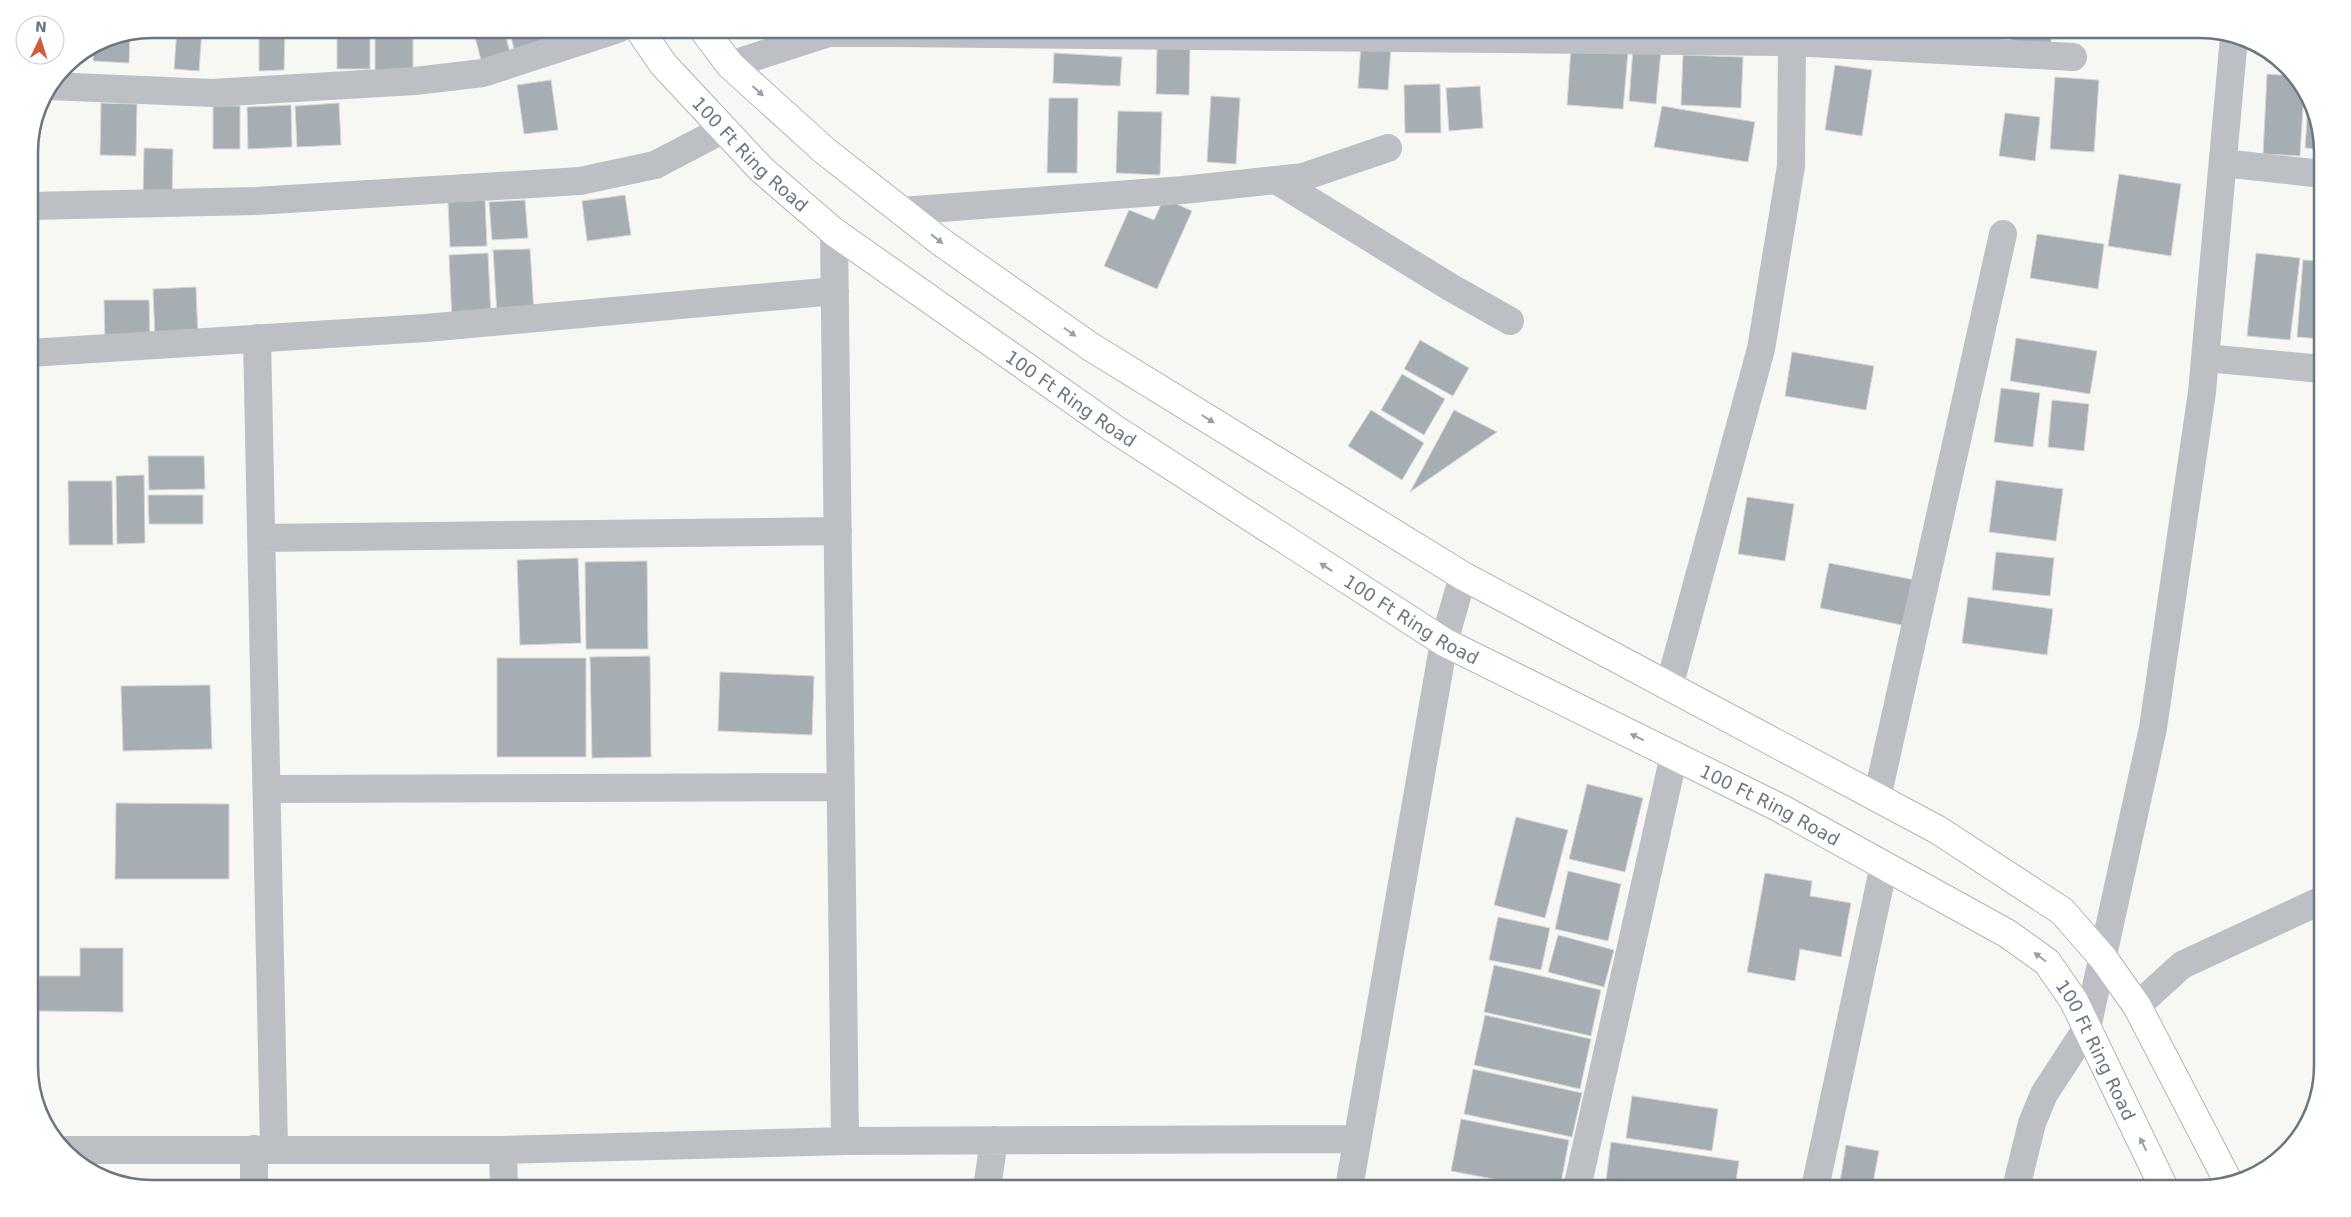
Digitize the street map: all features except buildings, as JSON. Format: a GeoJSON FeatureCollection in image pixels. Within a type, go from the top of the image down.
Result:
{"type":"FeatureCollection","features":[{"type":"Feature","properties":{"kind":"main road","name":"100 Ft Ring Road"},"geometry":{"type":"LineString","coordinates":[[645,38],[662,64],[761,169],[834,232],[1113,428],[1444,642],[1780,808],[2008,934],[2047,962],[2074,1001],[2160,1180]]}},
{"type":"Feature","properties":{"kind":"main road"},"geometry":{"type":"LineString","coordinates":[[710,38],[730,65],[825,152],[941,242],[1091,347],[1463,576],[1938,830],[2062,911],[2103,958],[2137,1006],[2226,1177]]}},
{"type":"Feature","properties":{"kind":"street"},"geometry":{"type":"LineString","coordinates":[[58,86],[212,93],[415,82],[483,73],[590,38]]}},
{"type":"Feature","properties":{"kind":"street"},"geometry":{"type":"LineString","coordinates":[[730,65],[814,38]]}},
{"type":"Feature","properties":{"kind":"street"},"geometry":{"type":"LineString","coordinates":[[1364,38],[1792,42],[2073,57]]}},
{"type":"Feature","properties":{"kind":"street"},"geometry":{"type":"LineString","coordinates":[[1669,687],[1761,348],[1792,166],[1792,42]]}},
{"type":"Feature","properties":{"kind":"street"},"geometry":{"type":"LineString","coordinates":[[2018,1180],[2032,1123],[2044,1094],[2088,1028],[2153,728],[2206,358],[2233,43]]}},
{"type":"Feature","properties":{"kind":"street"},"geometry":{"type":"LineString","coordinates":[[38,206],[256,201],[580,181],[655,165],[724,129]]}},
{"type":"Feature","properties":{"kind":"street"},"geometry":{"type":"LineString","coordinates":[[901,211],[1183,190],[1303,177],[1388,148]]}},
{"type":"Feature","properties":{"kind":"street"},"geometry":{"type":"LineString","coordinates":[[2223,163],[2313,173]]}},
{"type":"Feature","properties":{"kind":"street"},"geometry":{"type":"LineString","coordinates":[[1276,180],[1450,287],[1510,321]]}},
{"type":"Feature","properties":{"kind":"street"},"geometry":{"type":"LineString","coordinates":[[834,232],[845,1140]]}},
{"type":"Feature","properties":{"kind":"street"},"geometry":{"type":"LineString","coordinates":[[1877,798],[2003,234]]}},
{"type":"Feature","properties":{"kind":"street"},"geometry":{"type":"LineString","coordinates":[[38,352],[426,328],[835,291]]}},
{"type":"Feature","properties":{"kind":"street"},"geometry":{"type":"LineString","coordinates":[[256,338],[267,789],[264,1149],[256,1180]]}},
{"type":"Feature","properties":{"kind":"street"},"geometry":{"type":"LineString","coordinates":[[2206,358],[2313,368]]}},
{"type":"Feature","properties":{"kind":"street"},"geometry":{"type":"LineString","coordinates":[[261,538],[838,531]]}},
{"type":"Feature","properties":{"kind":"street"},"geometry":{"type":"LineString","coordinates":[[1350,1180],[1444,642],[1463,576]]}},
{"type":"Feature","properties":{"kind":"street"},"geometry":{"type":"LineString","coordinates":[[1579,1180],[1674,755]]}},
{"type":"Feature","properties":{"kind":"street"},"geometry":{"type":"LineString","coordinates":[[267,789],[841,787]]}},
{"type":"Feature","properties":{"kind":"street"},"geometry":{"type":"LineString","coordinates":[[1817,1180],[1884,865]]}},
{"type":"Feature","properties":{"kind":"street"},"geometry":{"type":"LineString","coordinates":[[2137,1006],[2182,965],[2314,904]]}},
{"type":"Feature","properties":{"kind":"street"},"geometry":{"type":"LineString","coordinates":[[75,1150],[503,1150],[845,1140],[1357,1139]]}},
{"type":"Feature","properties":{"kind":"street"},"geometry":{"type":"LineString","coordinates":[[988,1180],[994,1140]]}},
{"type":"Feature","properties":{"kind":"street"},"geometry":{"type":"LineString","coordinates":[[503,1150],[504,1180]]}}]}
